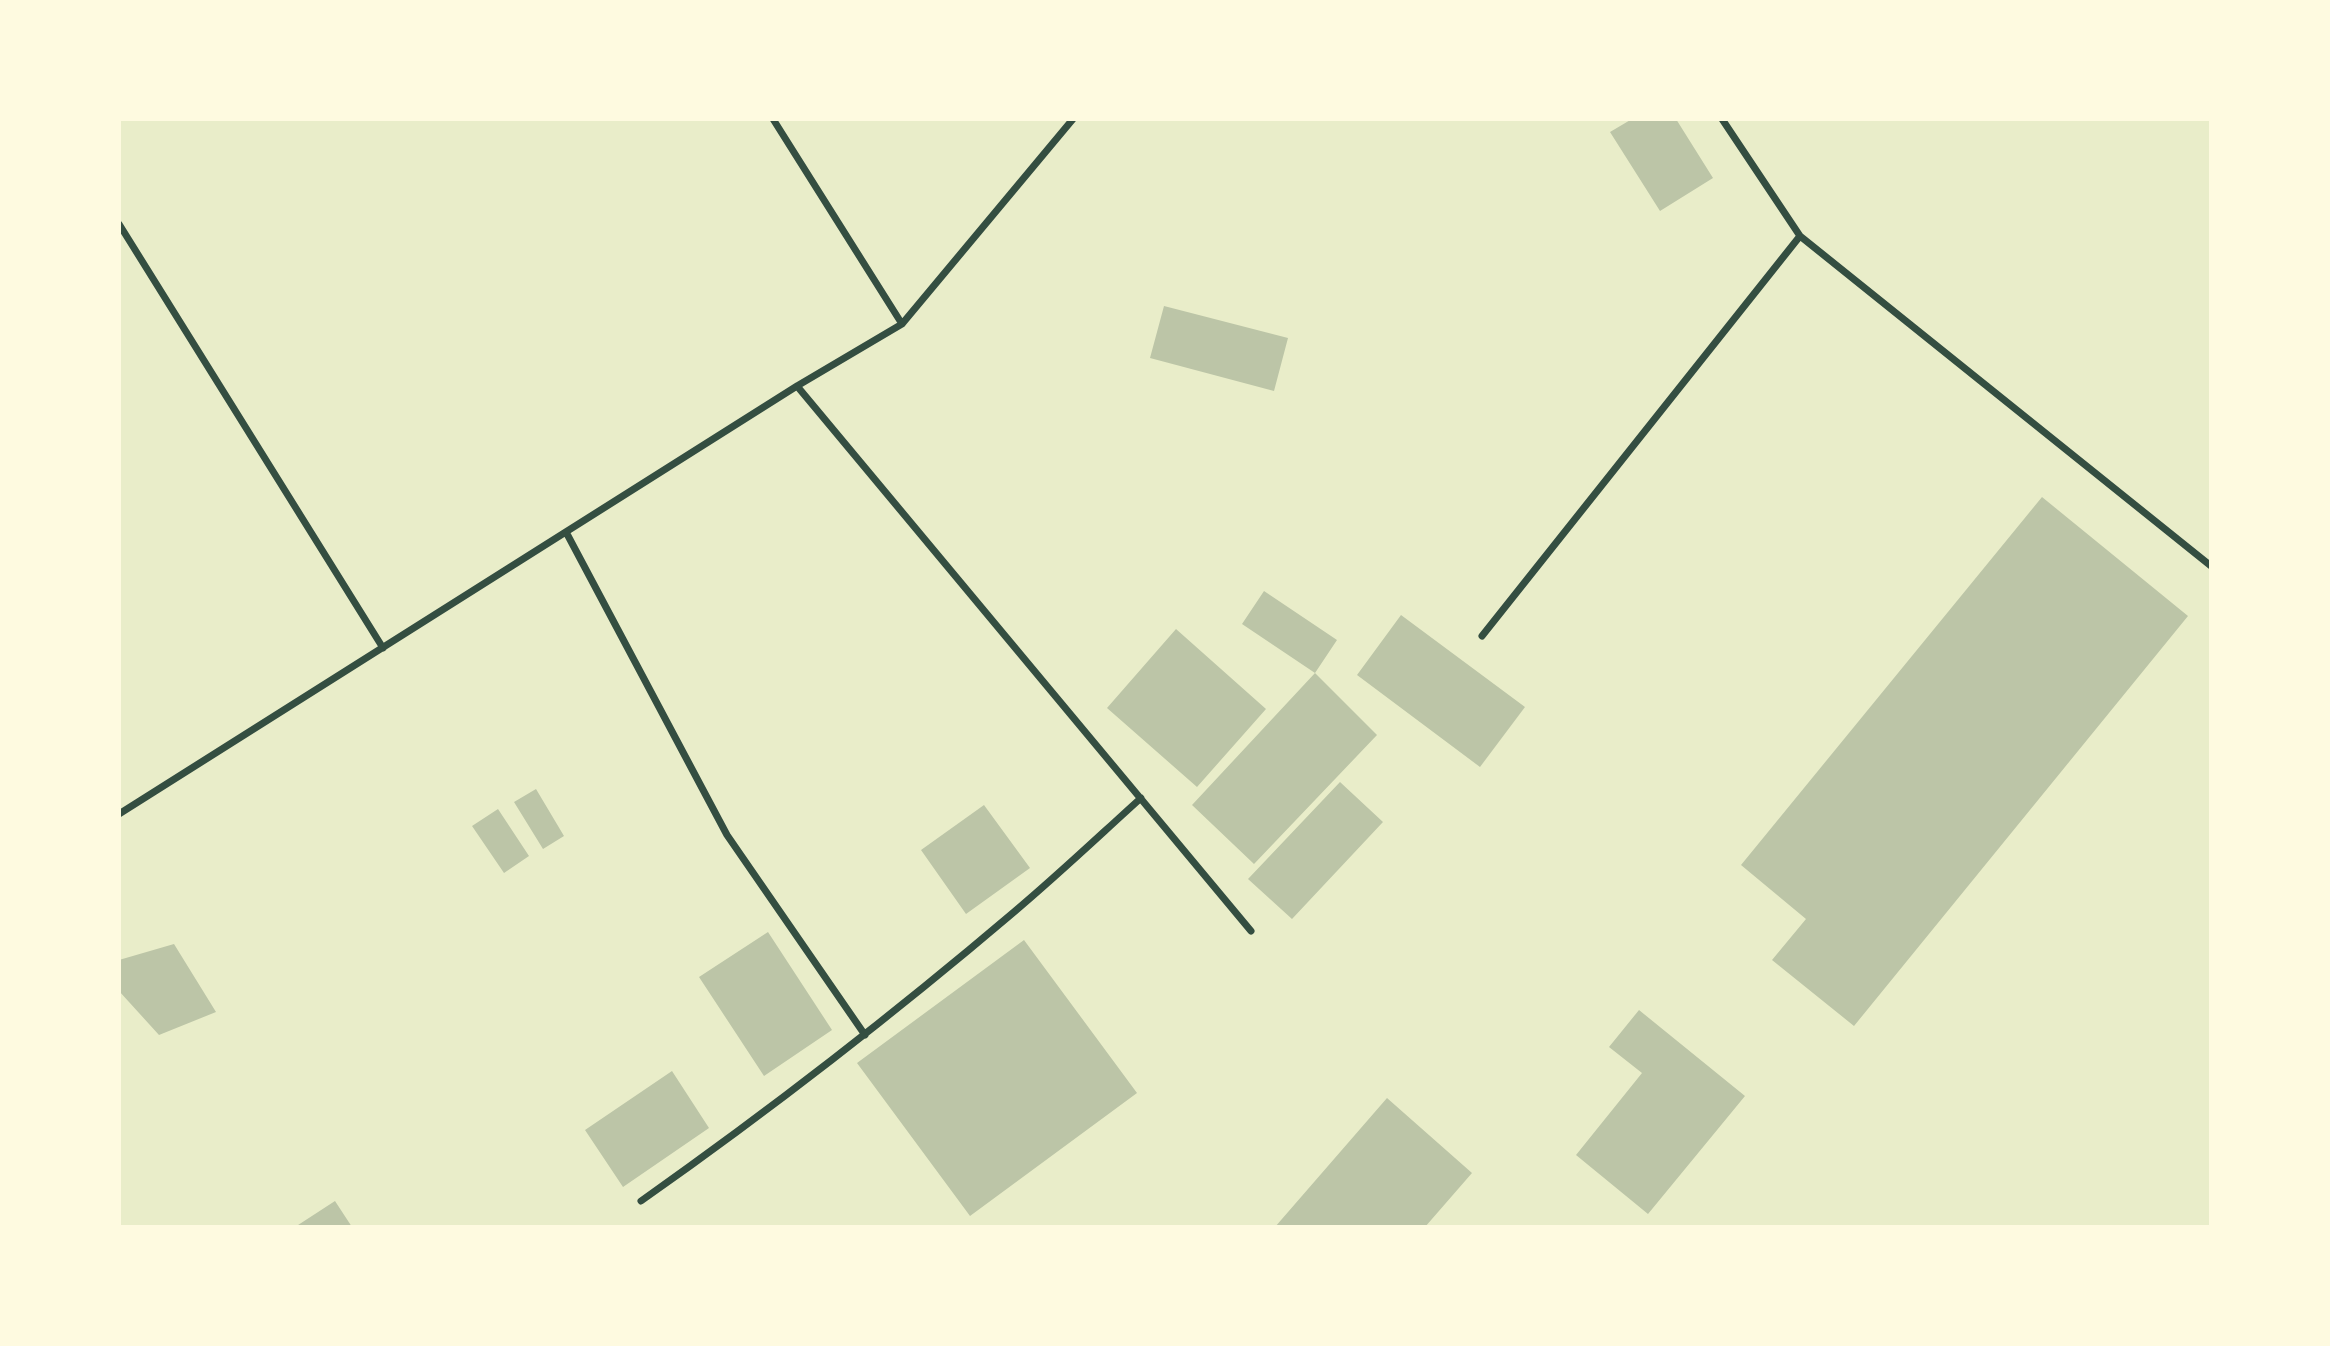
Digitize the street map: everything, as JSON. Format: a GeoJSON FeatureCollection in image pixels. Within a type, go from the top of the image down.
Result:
{"type":"FeatureCollection","features":[{"type":"Feature","properties":{"kind":"street"},"geometry":{"type":"LineString","coordinates":[[773,119],[902,324]]}},
{"type":"Feature","properties":{"kind":"street"},"geometry":{"type":"LineString","coordinates":[[119,814],[797,386],[902,324],[1073,119]]}},
{"type":"Feature","properties":{"kind":"street"},"geometry":{"type":"LineString","coordinates":[[1722,119],[1800,236],[2211,566]]}},
{"type":"Feature","properties":{"kind":"street"},"geometry":{"type":"LineString","coordinates":[[119,224],[383,648]]}},
{"type":"Feature","properties":{"kind":"street"},"geometry":{"type":"LineString","coordinates":[[1482,636],[1800,236]]}},
{"type":"Feature","properties":{"kind":"street"},"geometry":{"type":"LineString","coordinates":[[797,386],[1251,931]]}},
{"type":"Feature","properties":{"kind":"street"},"geometry":{"type":"LineString","coordinates":[[566,532],[727,835],[865,1035]]}},
{"type":"Feature","properties":{"kind":"street"},"geometry":{"type":"LineString","coordinates":[[642,1201],[757,1119],[865,1035],[1016,911],[1141,798]]}},
{"type":"Feature","properties":{"kind":"building"},"geometry":{"type":"Polygon","coordinates":[[[1632,119],[1676,119],[1713,178],[1660,211],[1610,132],[1632,119]]]}},
{"type":"Feature","properties":{"kind":"building"},"geometry":{"type":"Polygon","coordinates":[[[1164,306],[1288,338],[1274,391],[1150,358],[1164,306]]]}},
{"type":"Feature","properties":{"kind":"building"},"geometry":{"type":"Polygon","coordinates":[[[2042,497],[2188,616],[1854,1026],[1772,960],[1806,919],[1741,865],[2042,497]]]}},
{"type":"Feature","properties":{"kind":"building"},"geometry":{"type":"Polygon","coordinates":[[[1264,591],[1337,640],[1315,673],[1242,624],[1264,591]]]}},
{"type":"Feature","properties":{"kind":"building"},"geometry":{"type":"Polygon","coordinates":[[[1401,615],[1525,707],[1480,767],[1357,675],[1401,615]]]}},
{"type":"Feature","properties":{"kind":"building"},"geometry":{"type":"Polygon","coordinates":[[[1176,629],[1266,709],[1197,787],[1107,708],[1176,629]]]}},
{"type":"Feature","properties":{"kind":"building"},"geometry":{"type":"Polygon","coordinates":[[[1315,673],[1377,735],[1254,864],[1192,805],[1315,673]]]}},
{"type":"Feature","properties":{"kind":"building"},"geometry":{"type":"Polygon","coordinates":[[[1340,782],[1383,822],[1292,919],[1248,879],[1340,782]]]}},
{"type":"Feature","properties":{"kind":"building"},"geometry":{"type":"Polygon","coordinates":[[[536,789],[564,836],[543,849],[514,802],[536,789]]]}},
{"type":"Feature","properties":{"kind":"building"},"geometry":{"type":"Polygon","coordinates":[[[984,805],[1030,868],[966,914],[921,850],[984,805]]]}},
{"type":"Feature","properties":{"kind":"building"},"geometry":{"type":"Polygon","coordinates":[[[498,809],[529,856],[504,873],[472,826],[498,809]]]}},
{"type":"Feature","properties":{"kind":"building"},"geometry":{"type":"Polygon","coordinates":[[[768,932],[832,1030],[764,1076],[699,977],[768,932]]]}},
{"type":"Feature","properties":{"kind":"building"},"geometry":{"type":"Polygon","coordinates":[[[1024,940],[1137,1093],[970,1216],[857,1063],[1024,940]]]}},
{"type":"Feature","properties":{"kind":"building"},"geometry":{"type":"Polygon","coordinates":[[[174,944],[216,1012],[159,1035],[119,991],[119,960],[174,944]]]}},
{"type":"Feature","properties":{"kind":"building"},"geometry":{"type":"Polygon","coordinates":[[[1639,1010],[1745,1096],[1648,1214],[1576,1155],[1642,1073],[1609,1047],[1639,1010]]]}},
{"type":"Feature","properties":{"kind":"building"},"geometry":{"type":"Polygon","coordinates":[[[672,1071],[709,1128],[623,1187],[585,1130],[672,1071]]]}},
{"type":"Feature","properties":{"kind":"building"},"geometry":{"type":"Polygon","coordinates":[[[1387,1098],[1472,1173],[1425,1227],[1275,1227],[1387,1098]]]}},
{"type":"Feature","properties":{"kind":"building"},"geometry":{"type":"Polygon","coordinates":[[[335,1201],[352,1227],[295,1227],[335,1201]]]}}]}
